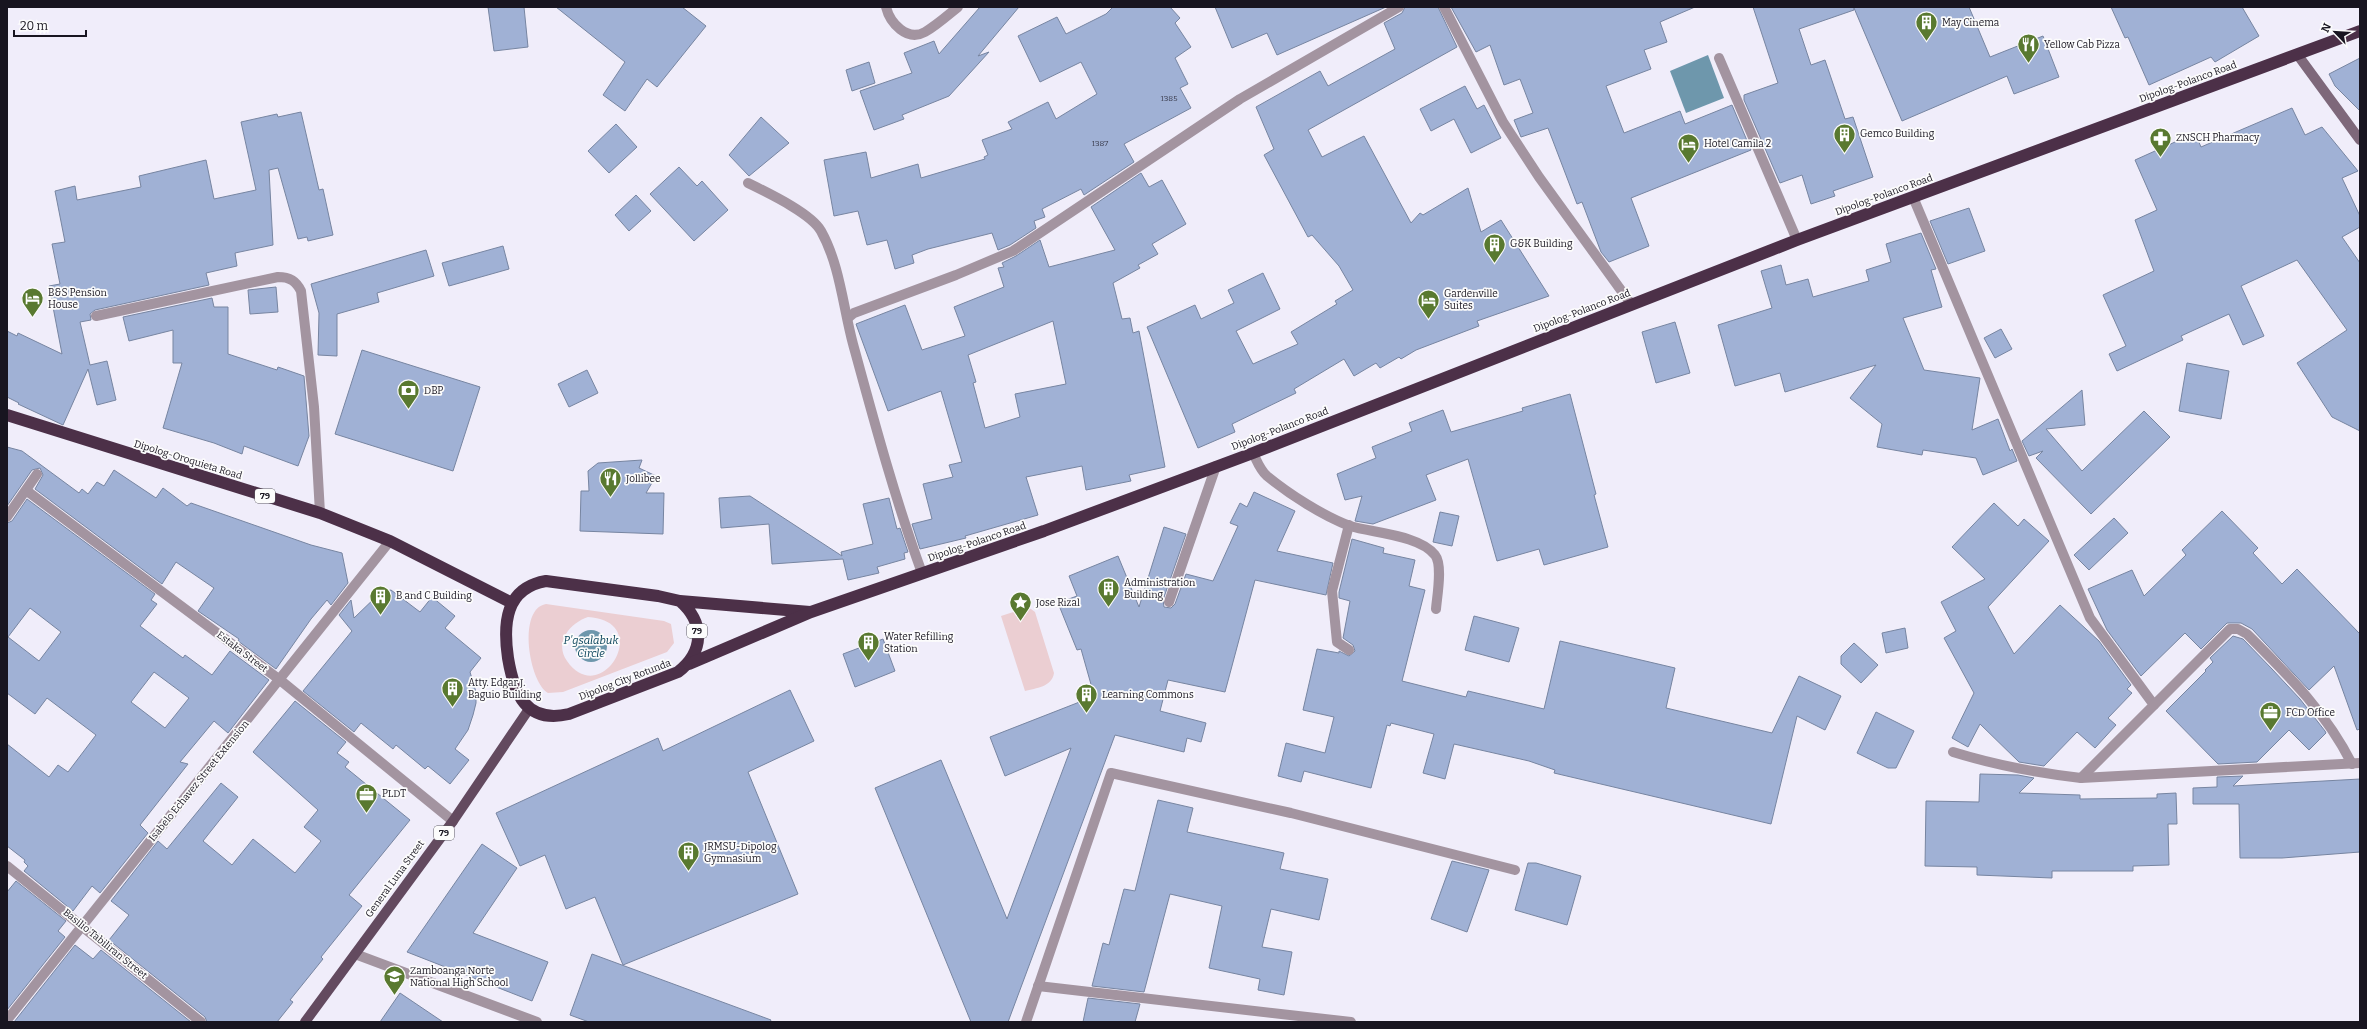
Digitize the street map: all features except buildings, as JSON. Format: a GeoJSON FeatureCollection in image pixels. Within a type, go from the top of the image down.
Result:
{"type":"FeatureCollection","features":[{"type":"Feature","properties":{"kind":"highway","name":"Dipolog-Polanco Road"},"geometry":{"type":"LineString","coordinates":[[689,664],[811,612],[1044,531],[1253,453],[1797,240],[2360,31]]}},
{"type":"Feature","properties":{"kind":"highway","name":"Dipolog-Oroquieta Road"},"geometry":{"type":"LineString","coordinates":[[7,415],[149,462],[320,513],[390,541],[512,603]]}},
{"type":"Feature","properties":{"kind":"highway"},"geometry":{"type":"LineString","coordinates":[[529,709],[520,699],[512,683],[505,637],[506,620],[512,603],[520,592],[532,583],[546,581],[658,596],[680,601],[811,612]]}},
{"type":"Feature","properties":{"kind":"highway","name":"79"},"geometry":{"type":"LineString","coordinates":[[680,601],[693,615],[698,638],[696,651],[689,664]]}},
{"type":"Feature","properties":{"kind":"highway","name":"Dipolog City Rotunda"},"geometry":{"type":"LineString","coordinates":[[529,709],[541,715],[556,717],[569,714],[678,672],[689,664]]}},
{"type":"Feature","properties":{"kind":"main road","name":"General Luna Street"},"geometry":{"type":"LineString","coordinates":[[306,1022],[453,821],[529,709]]}},
{"type":"Feature","properties":{"kind":"street"},"geometry":{"type":"LineString","coordinates":[[886,7],[893,23],[902,31],[915,34],[924,32],[958,7]]}},
{"type":"Feature","properties":{"kind":"street"},"geometry":{"type":"LineString","coordinates":[[848,318],[854,313],[956,275],[1013,251],[1240,99],[1399,7]]}},
{"type":"Feature","properties":{"kind":"street"},"geometry":{"type":"LineString","coordinates":[[1444,7],[1514,140],[1631,304]]}},
{"type":"Feature","properties":{"kind":"street"},"geometry":{"type":"LineString","coordinates":[[2297,54],[2360,140]]}},
{"type":"Feature","properties":{"kind":"street"},"geometry":{"type":"LineString","coordinates":[[1719,58],[1797,240]]}},
{"type":"Feature","properties":{"kind":"street"},"geometry":{"type":"LineString","coordinates":[[748,183],[806,216],[820,230],[840,280],[852,342],[902,516],[922,573]]}},
{"type":"Feature","properties":{"kind":"street"},"geometry":{"type":"LineString","coordinates":[[1913,197],[2090,618],[2154,705]]}},
{"type":"Feature","properties":{"kind":"street"},"geometry":{"type":"LineString","coordinates":[[96,316],[274,278],[286,277],[298,284],[301,292],[314,407],[320,513]]}},
{"type":"Feature","properties":{"kind":"street"},"geometry":{"type":"LineString","coordinates":[[1253,453],[1267,476],[1324,514],[1350,525],[1418,542],[1435,555],[1439,564],[1436,609]]}},
{"type":"Feature","properties":{"kind":"street"},"geometry":{"type":"LineString","coordinates":[[1169,602],[1216,466]]}},
{"type":"Feature","properties":{"kind":"street"},"geometry":{"type":"LineString","coordinates":[[7,517],[27,491],[36,474]]}},
{"type":"Feature","properties":{"kind":"street","name":"Estaka Street"},"geometry":{"type":"LineString","coordinates":[[27,491],[280,680],[453,821]]}},
{"type":"Feature","properties":{"kind":"street"},"geometry":{"type":"LineString","coordinates":[[1349,650],[1337,642],[1332,590],[1350,525]]}},
{"type":"Feature","properties":{"kind":"street","name":"Isabelo Echavez Street Extension"},"geometry":{"type":"LineString","coordinates":[[7,1020],[84,926],[390,541]]}},
{"type":"Feature","properties":{"kind":"street"},"geometry":{"type":"LineString","coordinates":[[1952,752],[2036,773],[2081,778],[2356,763],[2338,735],[2314,703],[2247,634],[2238,629],[2230,628],[2081,778]]}},
{"type":"Feature","properties":{"kind":"street"},"geometry":{"type":"LineString","coordinates":[[1026,1022],[1111,773],[1292,813],[1515,870]]}},
{"type":"Feature","properties":{"kind":"street","name":"Basilio Tabiliran Street"},"geometry":{"type":"LineString","coordinates":[[7,866],[84,926],[202,1022]]}},
{"type":"Feature","properties":{"kind":"street"},"geometry":{"type":"LineString","coordinates":[[355,954],[537,1022]]}},
{"type":"Feature","properties":{"kind":"street"},"geometry":{"type":"LineString","coordinates":[[1038,986],[1350,1022]]}},
{"type":"Feature","properties":{"kind":"shaded area"},"geometry":{"type":"Polygon","coordinates":[[[546,604],[664,621],[671,624],[674,643],[667,652],[563,692],[548,693],[541,686],[536,675],[531,661],[529,646],[531,618],[537,609],[546,604]],[[588,617],[575,624],[566,634],[563,640],[563,654],[567,661],[580,673],[594,675],[606,670],[615,659],[620,646],[618,632],[608,622],[588,617]]]}},
{"type":"Feature","properties":{"kind":"shaded area"},"geometry":{"type":"Polygon","coordinates":[[[1026,608],[1035,612],[1054,673],[1053,678],[1047,684],[1025,691],[1001,616],[1026,608]]]}},
{"type":"Feature","properties":{"kind":"water"},"geometry":{"type":"Polygon","coordinates":[[[1708,55],[1724,98],[1686,113],[1670,71],[1708,55]]]}},
{"type":"Feature","properties":{"kind":"water","name":"P'gsalabuk Circle"},"geometry":{"type":"Polygon","coordinates":[[[588,630],[594,630],[604,637],[607,646],[606,652],[600,659],[594,662],[588,662],[578,655],[575,649],[575,643],[582,633],[588,630]]]}},
{"type":"Feature","properties":{"kind":"place","name":"May Cinema"},"geometry":{"type":"Point","coordinates":[1926,42]}},
{"type":"Feature","properties":{"kind":"place","name":"Yellow Cab Pizza"},"geometry":{"type":"Point","coordinates":[2029,64]}},
{"type":"Feature","properties":{"kind":"place","name":"Gemco Building"},"geometry":{"type":"Point","coordinates":[1844,154]}},
{"type":"Feature","properties":{"kind":"place","name":"ZNSCH Pharmacy"},"geometry":{"type":"Point","coordinates":[2161,158]}},
{"type":"Feature","properties":{"kind":"place","name":"Hotel Camila 2"},"geometry":{"type":"Point","coordinates":[1688,164]}},
{"type":"Feature","properties":{"kind":"place","name":"G&K Building"},"geometry":{"type":"Point","coordinates":[1495,264]}},
{"type":"Feature","properties":{"kind":"place","name":"B&S Pension House"},"geometry":{"type":"Point","coordinates":[32,318]}},
{"type":"Feature","properties":{"kind":"place","name":"Gardenville Suites"},"geometry":{"type":"Point","coordinates":[1428,320]}},
{"type":"Feature","properties":{"kind":"place","name":"DBP"},"geometry":{"type":"Point","coordinates":[408,410]}},
{"type":"Feature","properties":{"kind":"place","name":"Jollibee"},"geometry":{"type":"Point","coordinates":[610,498]}},
{"type":"Feature","properties":{"kind":"place","name":"Administration Building"},"geometry":{"type":"Point","coordinates":[1109,608]}},
{"type":"Feature","properties":{"kind":"place","name":"B and C Building"},"geometry":{"type":"Point","coordinates":[381,616]}},
{"type":"Feature","properties":{"kind":"place","name":"Jose Rizal"},"geometry":{"type":"Point","coordinates":[1021,622]}},
{"type":"Feature","properties":{"kind":"place","name":"Water Refilling Station"},"geometry":{"type":"Point","coordinates":[869,662]}},
{"type":"Feature","properties":{"kind":"place","name":"Atty. Edgar J. Baguio Building"},"geometry":{"type":"Point","coordinates":[453,708]}},
{"type":"Feature","properties":{"kind":"place","name":"Learning Commons"},"geometry":{"type":"Point","coordinates":[1086,714]}},
{"type":"Feature","properties":{"kind":"place","name":"FCD Office"},"geometry":{"type":"Point","coordinates":[2271,732]}},
{"type":"Feature","properties":{"kind":"place","name":"PLDT"},"geometry":{"type":"Point","coordinates":[367,814]}},
{"type":"Feature","properties":{"kind":"place","name":"JRMSU-Dipolog Gymnasium"},"geometry":{"type":"Point","coordinates":[688,872]}},
{"type":"Feature","properties":{"kind":"place","name":"Zamboanga Norte National High School"},"geometry":{"type":"Point","coordinates":[394,996]}}]}
